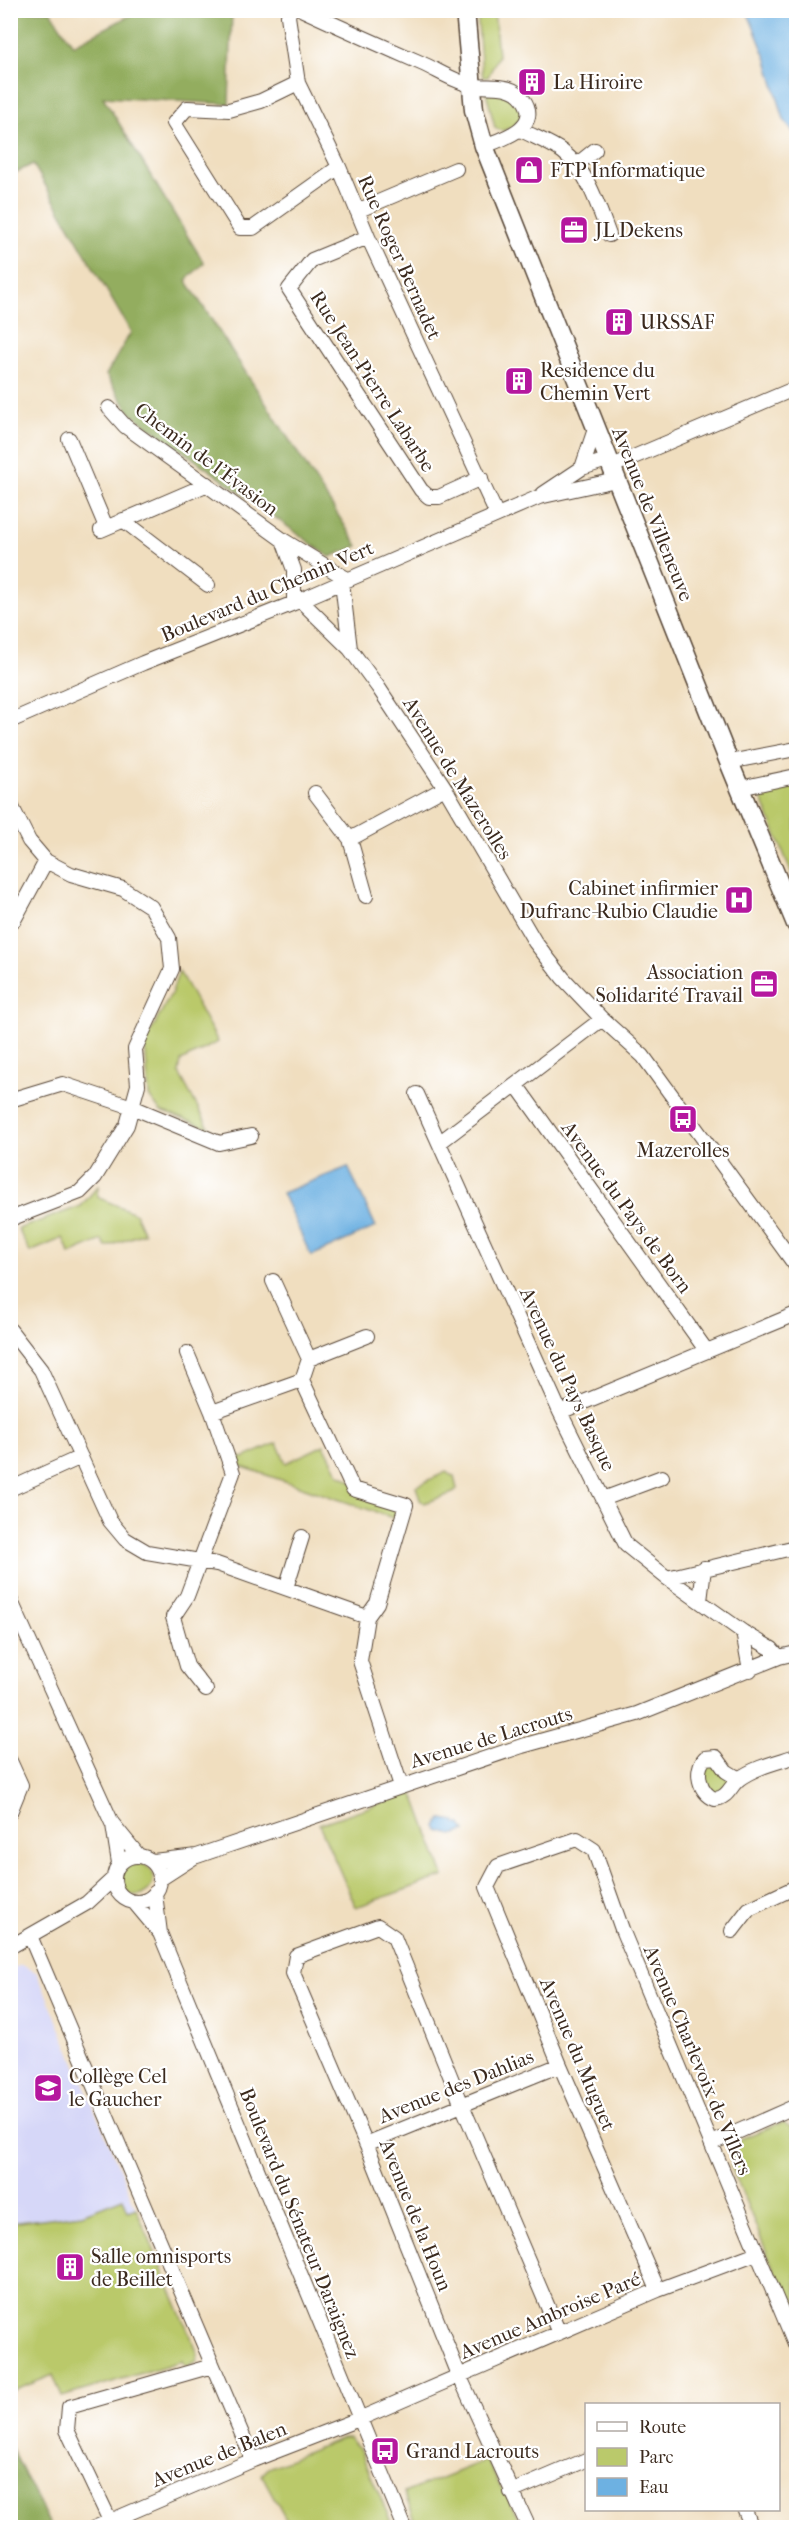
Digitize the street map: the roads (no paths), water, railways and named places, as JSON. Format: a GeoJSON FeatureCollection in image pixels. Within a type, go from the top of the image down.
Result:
{"type":"FeatureCollection","features":[{"type":"Feature","properties":{"kind":"main road","name":"Avenue de Villeneuve"},"geometry":{"type":"LineString","coordinates":[[465,10],[474,110],[484,146],[611,469],[796,924]]}},
{"type":"Feature","properties":{"kind":"street","name":"Rue Roger Bernadet"},"geometry":{"type":"LineString","coordinates":[[290,10],[288,16],[298,83],[339,167],[357,211],[497,515]]}},
{"type":"Feature","properties":{"kind":"street"},"geometry":{"type":"LineString","coordinates":[[303,10],[471,85],[501,87],[518,94],[524,101],[528,112],[521,130],[484,146]]}},
{"type":"Feature","properties":{"kind":"street"},"geometry":{"type":"LineString","coordinates":[[298,83],[261,101],[229,110],[187,108],[174,123],[240,228],[253,228],[339,167]]}},
{"type":"Feature","properties":{"kind":"street"},"geometry":{"type":"LineString","coordinates":[[521,130],[564,153],[575,166],[593,192],[609,235]]}},
{"type":"Feature","properties":{"kind":"street"},"geometry":{"type":"LineString","coordinates":[[575,166],[595,150]]}},
{"type":"Feature","properties":{"kind":"street"},"geometry":{"type":"LineString","coordinates":[[357,211],[456,169]]}},
{"type":"Feature","properties":{"kind":"street","name":"Rue Jean-Pierre Labarbe"},"geometry":{"type":"LineString","coordinates":[[369,237],[312,260],[289,289],[421,490],[429,497],[439,496],[480,478]]}},
{"type":"Feature","properties":{"kind":"street"},"geometry":{"type":"LineString","coordinates":[[611,469],[796,388]]}},
{"type":"Feature","properties":{"kind":"street","name":"Chemin de l'Évasion"},"geometry":{"type":"LineString","coordinates":[[109,408],[125,426],[283,540],[345,580]]}},
{"type":"Feature","properties":{"kind":"street"},"geometry":{"type":"LineString","coordinates":[[582,468],[595,429]]}},
{"type":"Feature","properties":{"kind":"street"},"geometry":{"type":"LineString","coordinates":[[69,439],[104,529],[208,484]]}},
{"type":"Feature","properties":{"kind":"street","name":"Boulevard du Chemin Vert"},"geometry":{"type":"LineString","coordinates":[[539,497],[582,468],[611,469]]}},
{"type":"Feature","properties":{"kind":"street","name":"Boulevard du Chemin Vert"},"geometry":{"type":"LineString","coordinates":[[10,721],[143,663],[297,602],[539,497],[611,469]]}},
{"type":"Feature","properties":{"kind":"street"},"geometry":{"type":"LineString","coordinates":[[123,520],[208,585]]}},
{"type":"Feature","properties":{"kind":"street","name":"Chemin de l'Évasion"},"geometry":{"type":"LineString","coordinates":[[283,540],[294,570],[297,602]]}},
{"type":"Feature","properties":{"kind":"street","name":"Avenue de Mazerolles"},"geometry":{"type":"LineString","coordinates":[[345,580],[350,649]]}},
{"type":"Feature","properties":{"kind":"street","name":"Avenue de Mazerolles"},"geometry":{"type":"LineString","coordinates":[[297,602],[350,649],[445,788],[534,942],[563,978],[602,1019],[644,1056],[796,1266]]}},
{"type":"Feature","properties":{"kind":"street"},"geometry":{"type":"LineString","coordinates":[[729,762],[796,749]]}},
{"type":"Feature","properties":{"kind":"street"},"geometry":{"type":"LineString","coordinates":[[740,788],[796,776]]}},
{"type":"Feature","properties":{"kind":"street"},"geometry":{"type":"LineString","coordinates":[[350,839],[445,788]]}},
{"type":"Feature","properties":{"kind":"street"},"geometry":{"type":"LineString","coordinates":[[315,793],[350,839],[366,896]]}},
{"type":"Feature","properties":{"kind":"street"},"geometry":{"type":"LineString","coordinates":[[10,803],[29,841],[46,861],[71,874],[123,889],[151,907],[170,938],[172,969],[135,1049],[138,1085],[127,1125],[95,1177],[80,1192],[10,1219]]}},
{"type":"Feature","properties":{"kind":"street"},"geometry":{"type":"LineString","coordinates":[[14,920],[46,861]]}},
{"type":"Feature","properties":{"kind":"street"},"geometry":{"type":"LineString","coordinates":[[439,1143],[517,1086],[602,1019]]}},
{"type":"Feature","properties":{"kind":"street"},"geometry":{"type":"LineString","coordinates":[[10,1100],[50,1086],[63,1084],[132,1107],[219,1143],[251,1136]]}},
{"type":"Feature","properties":{"kind":"street","name":"Avenue du Pays de Born"},"geometry":{"type":"LineString","coordinates":[[517,1086],[706,1350]]}},
{"type":"Feature","properties":{"kind":"street","name":"Avenue du Pays Basque"},"geometry":{"type":"LineString","coordinates":[[417,1094],[560,1412],[626,1545],[667,1578],[743,1632],[772,1649],[779,1657]]}},
{"type":"Feature","properties":{"kind":"street"},"geometry":{"type":"LineString","coordinates":[[273,1281],[309,1359],[302,1380],[353,1489],[406,1505],[376,1603],[367,1617],[360,1661],[401,1786]]}},
{"type":"Feature","properties":{"kind":"street"},"geometry":{"type":"LineString","coordinates":[[560,1412],[796,1314]]}},
{"type":"Feature","properties":{"kind":"street"},"geometry":{"type":"LineString","coordinates":[[10,1330],[41,1370],[110,1521],[125,1539],[147,1552],[217,1564],[367,1617]]}},
{"type":"Feature","properties":{"kind":"street"},"geometry":{"type":"LineString","coordinates":[[309,1359],[367,1336]]}},
{"type":"Feature","properties":{"kind":"street"},"geometry":{"type":"LineString","coordinates":[[188,1353],[233,1473],[187,1596],[173,1617],[187,1666],[206,1690]]}},
{"type":"Feature","properties":{"kind":"street"},"geometry":{"type":"LineString","coordinates":[[212,1412],[302,1380]]}},
{"type":"Feature","properties":{"kind":"street"},"geometry":{"type":"LineString","coordinates":[[10,1489],[81,1457]]}},
{"type":"Feature","properties":{"kind":"street"},"geometry":{"type":"LineString","coordinates":[[603,1499],[662,1477]]}},
{"type":"Feature","properties":{"kind":"street"},"geometry":{"type":"LineString","coordinates":[[286,1588],[302,1537]]}},
{"type":"Feature","properties":{"kind":"street"},"geometry":{"type":"LineString","coordinates":[[667,1578],[796,1547]]}},
{"type":"Feature","properties":{"kind":"street"},"geometry":{"type":"LineString","coordinates":[[700,1601],[704,1568]]}},
{"type":"Feature","properties":{"kind":"street"},"geometry":{"type":"LineString","coordinates":[[10,1599],[112,1823],[119,1863],[113,1879],[87,1903],[10,1947]]}},
{"type":"Feature","properties":{"kind":"street"},"geometry":{"type":"LineString","coordinates":[[743,1632],[750,1670]]}},
{"type":"Feature","properties":{"kind":"street","name":"Avenue de Lacrouts"},"geometry":{"type":"LineString","coordinates":[[153,1862],[197,1856],[522,1746],[637,1713],[779,1657],[796,1653]]}},
{"type":"Feature","properties":{"kind":"street"},"geometry":{"type":"LineString","coordinates":[[739,1779],[796,1756]]}},
{"type":"Feature","properties":{"kind":"street"},"geometry":{"type":"LineString","coordinates":[[10,1761],[21,1785],[10,1812]]}},
{"type":"Feature","properties":{"kind":"street"},"geometry":{"type":"LineString","coordinates":[[87,1903],[149,1899],[155,1894],[160,1879],[153,1862],[138,1855],[112,1823]]}},
{"type":"Feature","properties":{"kind":"street","name":"Avenue Charlevoix de Villers"},"geometry":{"type":"LineString","coordinates":[[531,1855],[577,1839],[594,1850],[623,1932],[796,2346]]}},
{"type":"Feature","properties":{"kind":"street"},"geometry":{"type":"LineString","coordinates":[[119,1863],[138,1855]]}},
{"type":"Feature","properties":{"kind":"street","name":"Avenue du Muguet"},"geometry":{"type":"LineString","coordinates":[[531,1855],[498,1866],[487,1887],[560,2065],[658,2290]]}},
{"type":"Feature","properties":{"kind":"street","name":"Avenue de Lacrouts"},"geometry":{"type":"LineString","coordinates":[[160,1879],[197,1856]]}},
{"type":"Feature","properties":{"kind":"street"},"geometry":{"type":"LineString","coordinates":[[113,1879],[127,1899]]}},
{"type":"Feature","properties":{"kind":"street"},"geometry":{"type":"LineString","coordinates":[[732,1931],[749,1909],[796,1887]]}},
{"type":"Feature","properties":{"kind":"street","name":"Boulevard du Sénateur Daraignez"},"geometry":{"type":"LineString","coordinates":[[155,1894],[160,1933],[405,2528]]}},
{"type":"Feature","properties":{"kind":"street","name":"Boulevard du Sénateur Daraignez"},"geometry":{"type":"LineString","coordinates":[[127,1899],[160,1933]]}},
{"type":"Feature","properties":{"kind":"street","name":"Avenue de la Houn"},"geometry":{"type":"LineString","coordinates":[[462,2105],[394,1937],[378,1926],[296,1956],[293,1973],[366,2144],[459,2375],[529,2528]]}},
{"type":"Feature","properties":{"kind":"street"},"geometry":{"type":"LineString","coordinates":[[30,1936],[253,2460]]}},
{"type":"Feature","properties":{"kind":"street","name":"Avenue des Dahlias"},"geometry":{"type":"LineString","coordinates":[[366,2144],[560,2065]]}},
{"type":"Feature","properties":{"kind":"street"},"geometry":{"type":"LineString","coordinates":[[462,2105],[558,2333]]}},
{"type":"Feature","properties":{"kind":"street"},"geometry":{"type":"LineString","coordinates":[[712,2143],[796,2106]]}},
{"type":"Feature","properties":{"kind":"street","name":"Avenue Ambroise Paré"},"geometry":{"type":"LineString","coordinates":[[359,2419],[658,2290],[757,2253]]}},
{"type":"Feature","properties":{"kind":"street"},"geometry":{"type":"LineString","coordinates":[[111,2524],[67,2430],[69,2407],[212,2366]]}},
{"type":"Feature","properties":{"kind":"street","name":"Avenue de Balen"},"geometry":{"type":"LineString","coordinates":[[94,2528],[111,2524],[253,2460],[359,2419]]}},
{"type":"Feature","properties":{"kind":"street"},"geometry":{"type":"LineString","coordinates":[[511,2492],[585,2460]]}},
{"type":"Feature","properties":{"kind":"street"},"geometry":{"type":"LineString","coordinates":[[745,2511],[752,2528]]}},
{"type":"Feature","properties":{"kind":"water"},"geometry":{"type":"Polygon","coordinates":[[[747,11],[796,11],[796,135],[784,120],[767,60],[747,11]]]}},
{"type":"Feature","properties":{"kind":"water"},"geometry":{"type":"Polygon","coordinates":[[[348,1167],[376,1227],[311,1256],[282,1193],[348,1167]]]}},
{"type":"Feature","properties":{"kind":"water"},"geometry":{"type":"Polygon","coordinates":[[[442,1819],[455,1821],[465,1831],[453,1835],[438,1831],[436,1826],[442,1819]]]}},
{"type":"Feature","properties":{"kind":"place","name":"La Hiroire"},"geometry":{"type":"Point","coordinates":[532,82]}},
{"type":"Feature","properties":{"kind":"place","name":"FTP Informatique"},"geometry":{"type":"Point","coordinates":[529,170]}},
{"type":"Feature","properties":{"kind":"place","name":"JL Dekens"},"geometry":{"type":"Point","coordinates":[574,230]}},
{"type":"Feature","properties":{"kind":"place","name":"URSSAF"},"geometry":{"type":"Point","coordinates":[619,322]}},
{"type":"Feature","properties":{"kind":"place","name":"Residence du Chemin Vert"},"geometry":{"type":"Point","coordinates":[519,381]}},
{"type":"Feature","properties":{"kind":"place","name":"Cabinet infirmier Dufranc-Rubio Claudie"},"geometry":{"type":"Point","coordinates":[739,900]}},
{"type":"Feature","properties":{"kind":"place","name":"Association Solidarité Travail"},"geometry":{"type":"Point","coordinates":[764,984]}},
{"type":"Feature","properties":{"kind":"place","name":"Mazerolles"},"geometry":{"type":"Point","coordinates":[683,1119]}},
{"type":"Feature","properties":{"kind":"place","name":"Collège Cel le Gaucher"},"geometry":{"type":"Point","coordinates":[48,2088]}},
{"type":"Feature","properties":{"kind":"place","name":"Salle omnisports de Beillet"},"geometry":{"type":"Point","coordinates":[70,2267]}},
{"type":"Feature","properties":{"kind":"place","name":"Grand Lacrouts"},"geometry":{"type":"Point","coordinates":[385,2451]}}]}
